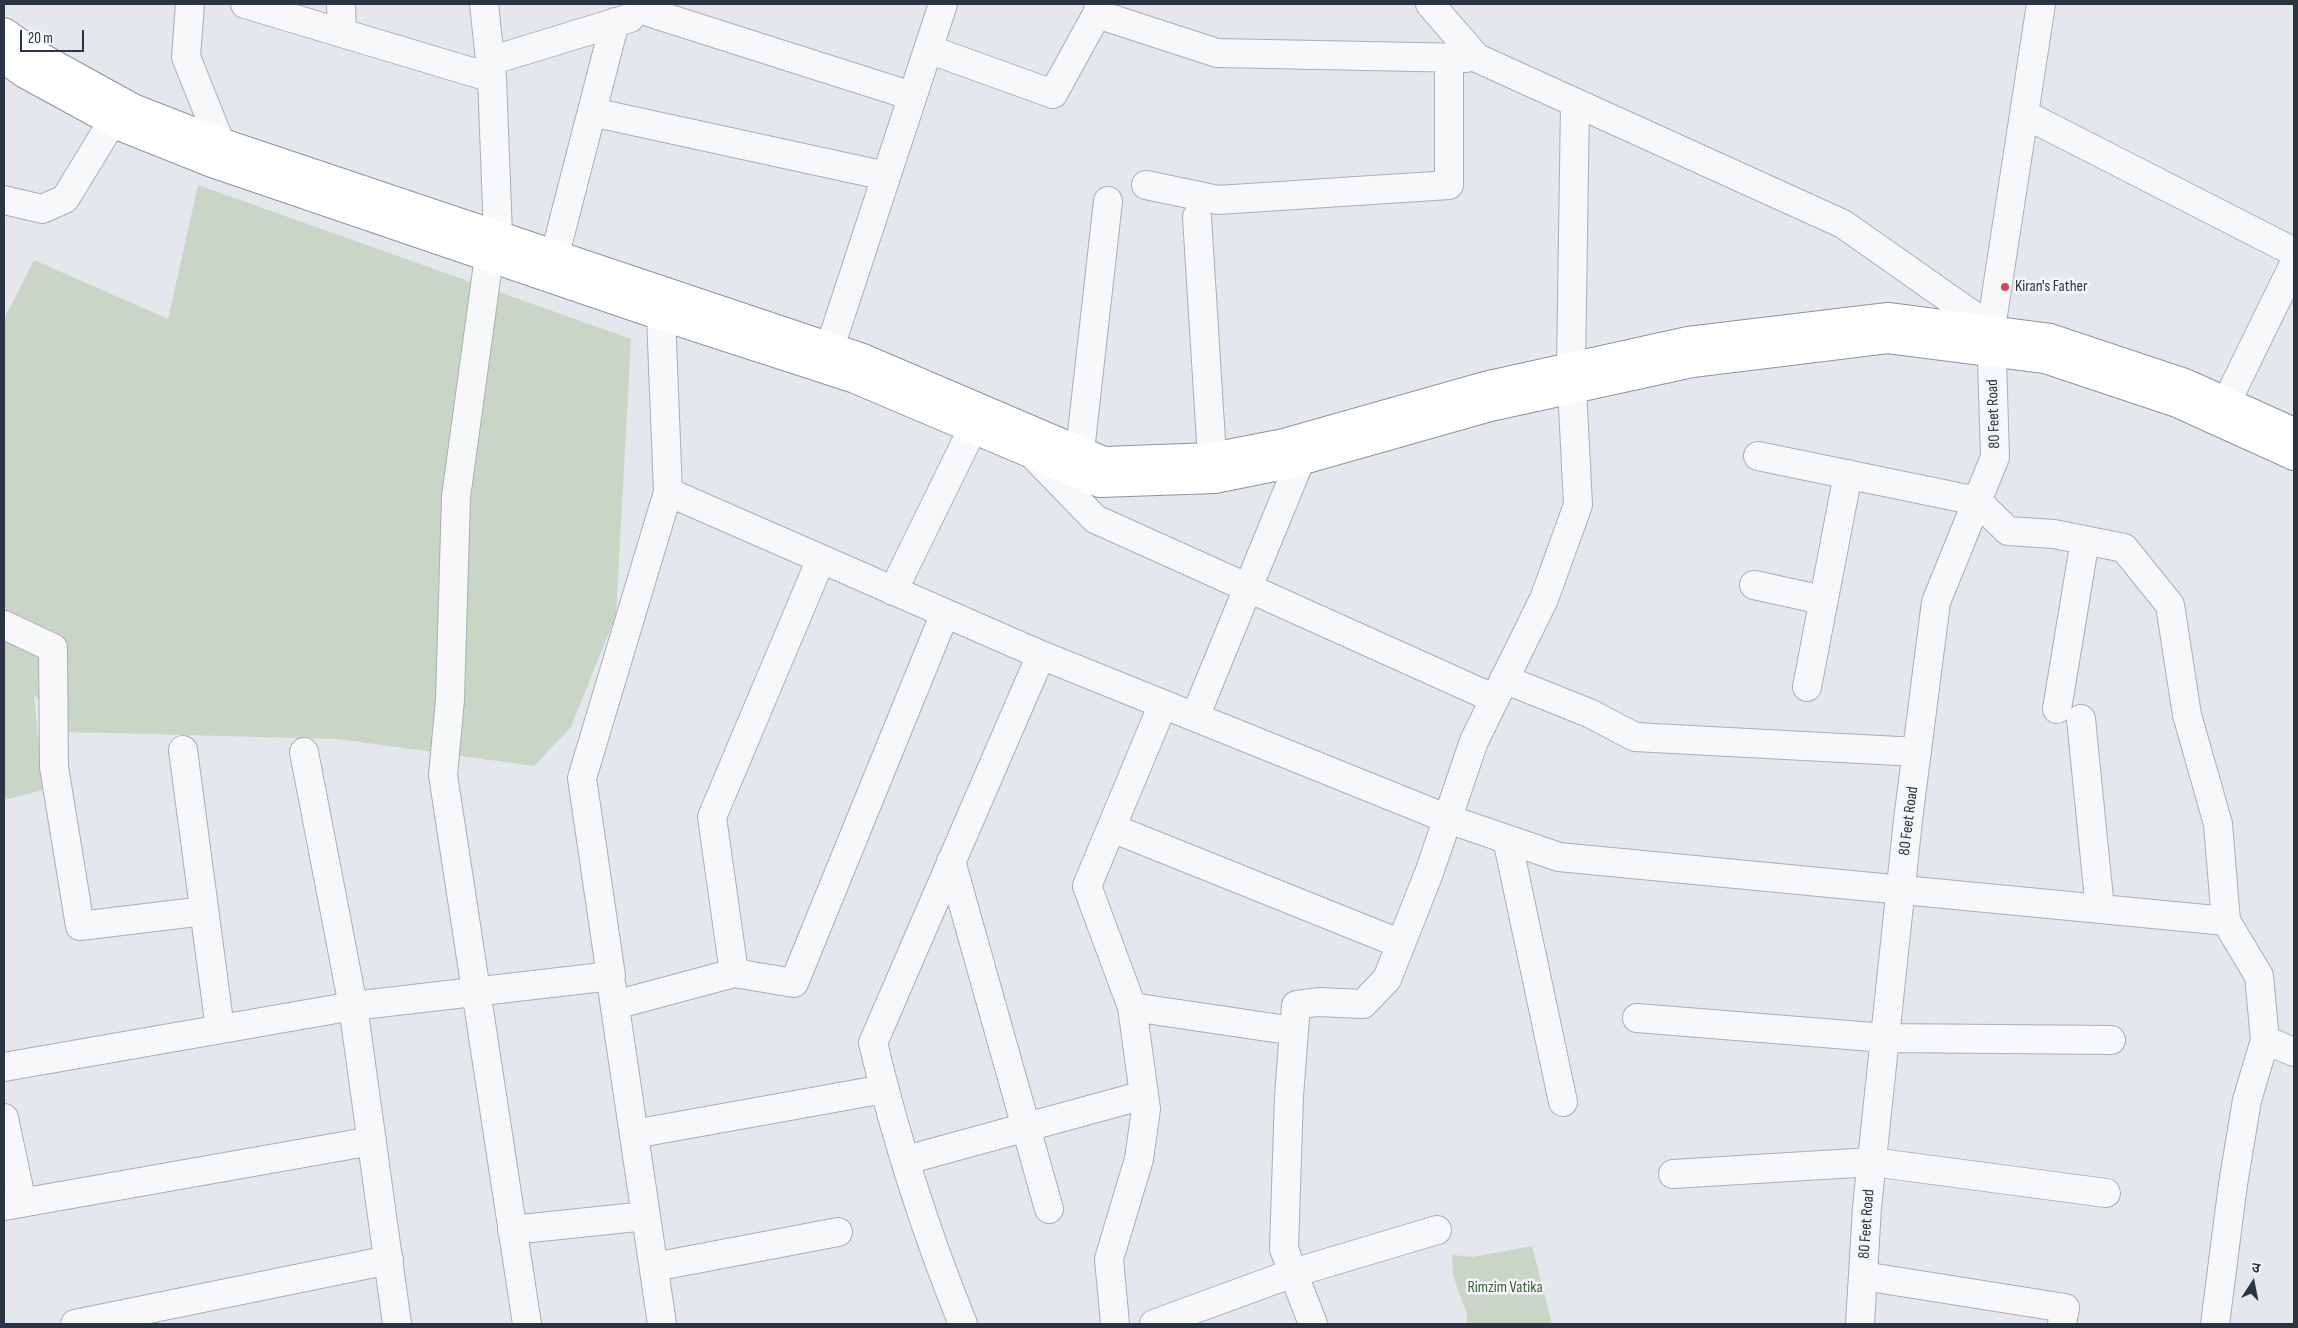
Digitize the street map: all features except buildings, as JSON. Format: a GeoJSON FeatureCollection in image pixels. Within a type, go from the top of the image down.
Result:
{"type":"FeatureCollection","features":[{"type":"Feature","properties":{"kind":"highway"},"geometry":{"type":"LineString","coordinates":[[4,32],[37,55],[133,108],[493,246],[555,254],[666,304],[855,379],[1100,483],[1215,479],[1300,461],[1490,407],[1572,379]]}},
{"type":"Feature","properties":{"kind":"highway"},"geometry":{"type":"LineString","coordinates":[[4,59],[25,74],[112,122],[212,162],[493,246],[666,304],[830,347],[863,358],[1104,461],[1212,457],[1284,443],[1485,386],[1572,379],[1888,339],[2050,338],[2185,382],[2294,432]]}},
{"type":"Feature","properties":{"kind":"highway"},"geometry":{"type":"LineString","coordinates":[[1991,339],[2177,403],[2294,456]]}},
{"type":"Feature","properties":{"kind":"street"},"geometry":{"type":"LineString","coordinates":[[190,4],[186,57],[220,142]]}},
{"type":"Feature","properties":{"kind":"street"},"geometry":{"type":"LineString","coordinates":[[244,4],[342,33],[491,69],[615,22],[676,4]]}},
{"type":"Feature","properties":{"kind":"street"},"geometry":{"type":"LineString","coordinates":[[341,4],[342,33]]}},
{"type":"Feature","properties":{"kind":"street"},"geometry":{"type":"LineString","coordinates":[[484,4],[491,69],[493,246],[456,497],[450,700],[443,775],[526,1324]]}},
{"type":"Feature","properties":{"kind":"street"},"geometry":{"type":"LineString","coordinates":[[830,347],[943,4]]}},
{"type":"Feature","properties":{"kind":"street"},"geometry":{"type":"LineString","coordinates":[[1430,4],[1477,58]]}},
{"type":"Feature","properties":{"kind":"street","name":"80 Feet Road"},"geometry":{"type":"LineString","coordinates":[[1860,1324],[1872,1162],[1901,890],[1936,602],[1995,457],[1991,339],[2041,4]]}},
{"type":"Feature","properties":{"kind":"street"},"geometry":{"type":"LineString","coordinates":[[928,49],[1053,94],[1098,9],[1217,53],[1477,58],[1843,224],[1991,339]]}},
{"type":"Feature","properties":{"kind":"street"},"geometry":{"type":"LineString","coordinates":[[648,12],[912,96]]}},
{"type":"Feature","properties":{"kind":"street"},"geometry":{"type":"LineString","coordinates":[[555,254],[615,22]]}},
{"type":"Feature","properties":{"kind":"street"},"geometry":{"type":"LineString","coordinates":[[1146,185],[1218,200],[1449,185],[1449,57]]}},
{"type":"Feature","properties":{"kind":"street"},"geometry":{"type":"LineString","coordinates":[[1313,1324],[1284,1249],[1289,1096],[1296,1005],[1318,1002],[1363,1004],[1388,979],[1448,818],[1474,740],[1544,598],[1578,505],[1572,379],[1575,103]]}},
{"type":"Feature","properties":{"kind":"street"},"geometry":{"type":"LineString","coordinates":[[592,112],[886,176]]}},
{"type":"Feature","properties":{"kind":"street"},"geometry":{"type":"LineString","coordinates":[[2024,114],[2294,252]]}},
{"type":"Feature","properties":{"kind":"street"},"geometry":{"type":"LineString","coordinates":[[4,200],[42,209],[64,199],[112,122]]}},
{"type":"Feature","properties":{"kind":"street"},"geometry":{"type":"LineString","coordinates":[[1080,451],[1108,201]]}},
{"type":"Feature","properties":{"kind":"street"},"geometry":{"type":"LineString","coordinates":[[1196,217],[1212,457]]}},
{"type":"Feature","properties":{"kind":"street"},"geometry":{"type":"LineString","coordinates":[[2227,401],[2291,277]]}},
{"type":"Feature","properties":{"kind":"street"},"geometry":{"type":"LineString","coordinates":[[662,1324],[582,778],[668,492],[666,304]]}},
{"type":"Feature","properties":{"kind":"street"},"geometry":{"type":"LineString","coordinates":[[893,591],[972,430]]}},
{"type":"Feature","properties":{"kind":"street"},"geometry":{"type":"LineString","coordinates":[[1758,456],[1977,501],[2008,531],[2054,534],[2124,548],[2170,605],[2187,715],[2218,824],[2226,921],[2259,976],[2265,1040],[2247,1100],[2232,1184],[2215,1324]]}},
{"type":"Feature","properties":{"kind":"street"},"geometry":{"type":"LineString","coordinates":[[1036,457],[1095,519],[1249,588],[1500,689],[1589,713],[1635,737],[1917,752]]}},
{"type":"Feature","properties":{"kind":"street"},"geometry":{"type":"LineString","coordinates":[[1195,717],[1300,461]]}},
{"type":"Feature","properties":{"kind":"street"},"geometry":{"type":"LineString","coordinates":[[1806,687],[1848,474]]}},
{"type":"Feature","properties":{"kind":"street"},"geometry":{"type":"LineString","coordinates":[[668,492],[1041,655],[1448,818],[1559,857],[2226,921]]}},
{"type":"Feature","properties":{"kind":"street"},"geometry":{"type":"LineString","coordinates":[[2085,540],[2069,714],[2100,909]]}},
{"type":"Feature","properties":{"kind":"street"},"geometry":{"type":"LineString","coordinates":[[734,974],[712,817],[821,559]]}},
{"type":"Feature","properties":{"kind":"street"},"geometry":{"type":"LineString","coordinates":[[1754,584],[1824,600]]}},
{"type":"Feature","properties":{"kind":"street"},"geometry":{"type":"LineString","coordinates":[[615,1005],[734,974],[794,983],[944,613]]}},
{"type":"Feature","properties":{"kind":"street"},"geometry":{"type":"LineString","coordinates":[[4,625],[53,648],[54,767],[80,926],[204,911]]}},
{"type":"Feature","properties":{"kind":"street"},"geometry":{"type":"LineString","coordinates":[[963,1324],[932,1248],[884,1089],[873,1043],[1041,655]]}},
{"type":"Feature","properties":{"kind":"street"},"geometry":{"type":"LineString","coordinates":[[1115,1324],[1109,1259],[1139,1160],[1146,1109],[1132,1007],[1087,886],[1163,704]]}},
{"type":"Feature","properties":{"kind":"street"},"geometry":{"type":"LineString","coordinates":[[183,750],[220,1030]]}},
{"type":"Feature","properties":{"kind":"street"},"geometry":{"type":"LineString","coordinates":[[304,752],[354,1006],[398,1324]]}},
{"type":"Feature","properties":{"kind":"street"},"geometry":{"type":"LineString","coordinates":[[1112,828],[1401,944]]}},
{"type":"Feature","properties":{"kind":"street"},"geometry":{"type":"LineString","coordinates":[[1507,839],[1564,1102]]}},
{"type":"Feature","properties":{"kind":"street"},"geometry":{"type":"LineString","coordinates":[[951,861],[1049,1209]]}},
{"type":"Feature","properties":{"kind":"street"},"geometry":{"type":"LineString","coordinates":[[4,1067],[354,1006],[611,976]]}},
{"type":"Feature","properties":{"kind":"street"},"geometry":{"type":"LineString","coordinates":[[1132,1007],[1294,1031]]}},
{"type":"Feature","properties":{"kind":"street"},"geometry":{"type":"LineString","coordinates":[[1637,1018],[1886,1038],[2111,1040]]}},
{"type":"Feature","properties":{"kind":"street"},"geometry":{"type":"LineString","coordinates":[[2265,1040],[2294,1052]]}},
{"type":"Feature","properties":{"kind":"street"},"geometry":{"type":"LineString","coordinates":[[634,1134],[884,1089]]}},
{"type":"Feature","properties":{"kind":"street"},"geometry":{"type":"LineString","coordinates":[[906,1160],[1144,1095]]}},
{"type":"Feature","properties":{"kind":"street"},"geometry":{"type":"LineString","coordinates":[[4,1118],[13,1204],[372,1141]]}},
{"type":"Feature","properties":{"kind":"street"},"geometry":{"type":"LineString","coordinates":[[1673,1174],[1872,1162],[2106,1193]]}},
{"type":"Feature","properties":{"kind":"street"},"geometry":{"type":"LineString","coordinates":[[512,1230],[646,1216]]}},
{"type":"Feature","properties":{"kind":"street"},"geometry":{"type":"LineString","coordinates":[[1154,1324],[1293,1273],[1437,1230]]}},
{"type":"Feature","properties":{"kind":"street"},"geometry":{"type":"LineString","coordinates":[[654,1266],[838,1232]]}},
{"type":"Feature","properties":{"kind":"street"},"geometry":{"type":"LineString","coordinates":[[75,1324],[389,1260]]}},
{"type":"Feature","properties":{"kind":"street"},"geometry":{"type":"LineString","coordinates":[[1863,1276],[2065,1308],[2062,1324]]}},
{"type":"Feature","properties":{"kind":"green space"},"geometry":{"type":"Polygon","coordinates":[[[198,185],[631,339],[616,615],[571,727],[534,766],[338,739],[67,732],[34,694],[43,790],[4,800],[4,319],[34,260],[168,319],[198,185]]]}},
{"type":"Feature","properties":{"kind":"green space","name":"Rimzim Vatika"},"geometry":{"type":"Polygon","coordinates":[[[1532,1246],[1552,1324],[1467,1324],[1467,1314],[1453,1276],[1452,1255],[1473,1257],[1532,1246]]]}},
{"type":"Feature","properties":{"kind":"place","name":"Kiran's Father"},"geometry":{"type":"Point","coordinates":[2005,287]}}]}
